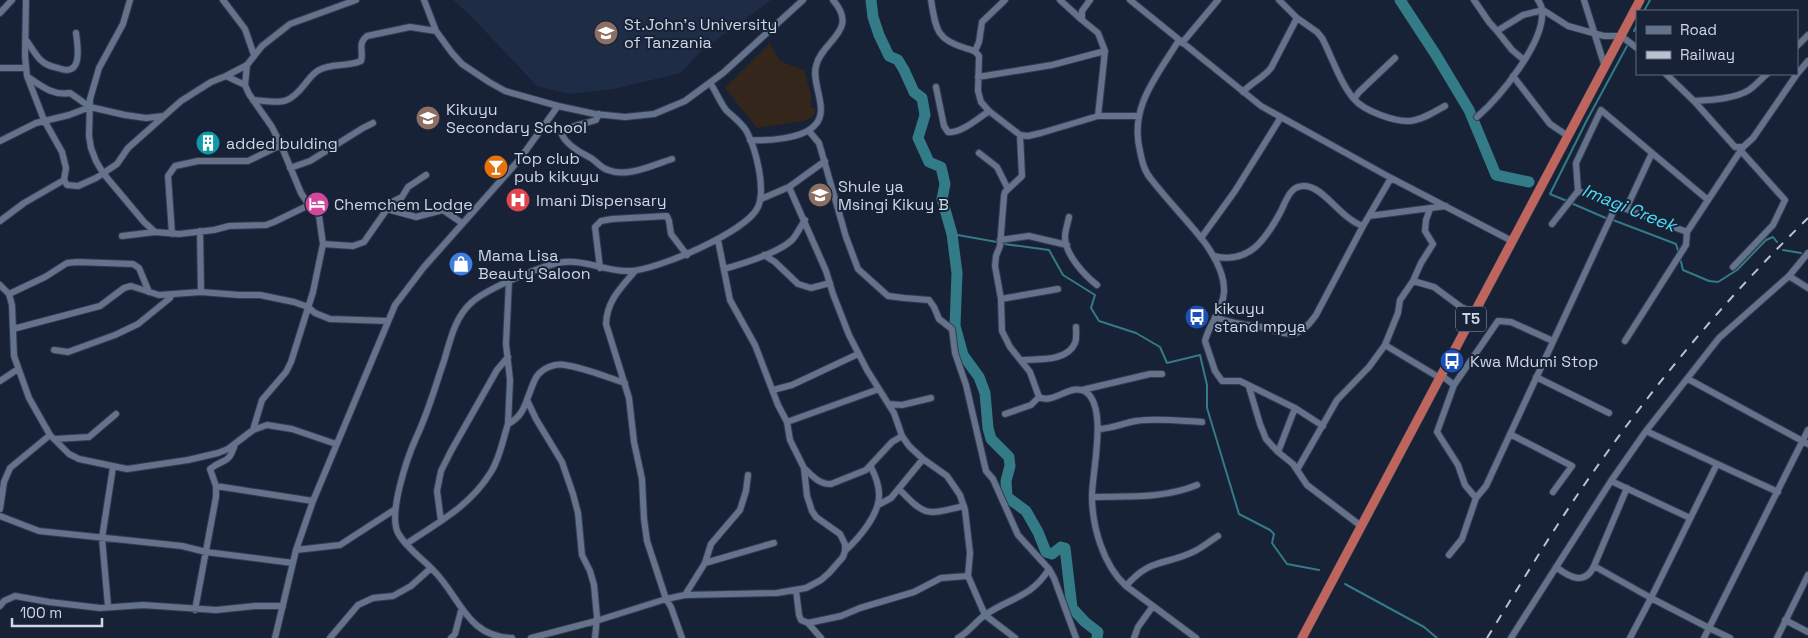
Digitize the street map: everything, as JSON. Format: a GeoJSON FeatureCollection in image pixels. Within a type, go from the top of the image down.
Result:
{"type":"FeatureCollection","features":[{"type":"Feature","properties":{"kind":"highway","name":"T5"},"geometry":{"type":"LineString","coordinates":[[1302,638],[1640,0]]}},
{"type":"Feature","properties":{"kind":"street"},"geometry":{"type":"LineString","coordinates":[[0,13],[12,0]]}},
{"type":"Feature","properties":{"kind":"street"},"geometry":{"type":"LineString","coordinates":[[26,0],[27,76],[44,120],[62,152],[66,168],[64,180],[67,185],[78,186],[96,178],[117,164],[128,148],[193,92],[247,65],[262,46],[290,24],[356,0]]}},
{"type":"Feature","properties":{"kind":"street"},"geometry":{"type":"LineString","coordinates":[[130,0],[123,24],[98,68],[90,99],[89,142],[103,173],[144,222],[155,232]]}},
{"type":"Feature","properties":{"kind":"street"},"geometry":{"type":"LineString","coordinates":[[223,0],[246,29],[254,55]]}},
{"type":"Feature","properties":{"kind":"street"},"geometry":{"type":"LineString","coordinates":[[424,0],[436,30],[452,53],[474,73],[505,91],[558,106],[625,117],[654,114],[685,101],[711,84],[802,0]]}},
{"type":"Feature","properties":{"kind":"street"},"geometry":{"type":"LineString","coordinates":[[750,140],[774,139],[809,131],[817,123],[821,110],[815,76],[816,63],[837,35],[842,25],[842,16],[832,0]]}},
{"type":"Feature","properties":{"kind":"street"},"geometry":{"type":"LineString","coordinates":[[931,0],[942,38],[953,44],[975,51],[980,60],[978,77],[980,98],[989,111],[1020,135],[1028,136],[1041,133],[1098,116],[1138,116]]}},
{"type":"Feature","properties":{"kind":"street"},"geometry":{"type":"LineString","coordinates":[[975,51],[979,42],[982,22],[1005,0]]}},
{"type":"Feature","properties":{"kind":"street"},"geometry":{"type":"LineString","coordinates":[[1060,0],[1098,33],[1105,51],[1098,116]]}},
{"type":"Feature","properties":{"kind":"street"},"geometry":{"type":"LineString","coordinates":[[1082,20],[1082,11],[1090,0]]}},
{"type":"Feature","properties":{"kind":"street"},"geometry":{"type":"LineString","coordinates":[[1130,0],[1262,106],[1391,178],[1512,241]]}},
{"type":"Feature","properties":{"kind":"street"},"geometry":{"type":"LineString","coordinates":[[1218,0],[1180,42],[1150,88],[1138,116],[1138,146],[1145,171],[1201,238],[1214,256],[1221,272],[1224,292],[1220,307],[1205,341],[1218,378],[1224,382],[1240,382],[1260,391],[1295,408],[1322,426]]}},
{"type":"Feature","properties":{"kind":"street"},"geometry":{"type":"LineString","coordinates":[[1279,0],[1297,18],[1317,32],[1322,38],[1345,86],[1360,105],[1376,113],[1406,121],[1417,119],[1445,106]]}},
{"type":"Feature","properties":{"kind":"street"},"geometry":{"type":"LineString","coordinates":[[1474,0],[1488,22],[1512,50],[1524,60]]}},
{"type":"Feature","properties":{"kind":"street"},"geometry":{"type":"LineString","coordinates":[[1477,117],[1489,106],[1524,60],[1537,39],[1541,26],[1542,10],[1538,0]]}},
{"type":"Feature","properties":{"kind":"street"},"geometry":{"type":"LineString","coordinates":[[1584,0],[1605,67]]}},
{"type":"Feature","properties":{"kind":"street"},"geometry":{"type":"LineString","coordinates":[[1497,31],[1523,15],[1542,10],[1568,26],[1604,36],[1621,36],[1636,47]]}},
{"type":"Feature","properties":{"kind":"street"},"geometry":{"type":"LineString","coordinates":[[1244,92],[1250,84],[1266,75],[1297,18]]}},
{"type":"Feature","properties":{"kind":"street"},"geometry":{"type":"LineString","coordinates":[[253,100],[286,101],[297,94],[309,78],[318,70],[361,61],[360,45],[367,36],[410,27],[436,30]]}},
{"type":"Feature","properties":{"kind":"street"},"geometry":{"type":"LineString","coordinates":[[26,40],[43,62],[62,70],[70,69],[75,66],[78,59],[76,33]]}},
{"type":"Feature","properties":{"kind":"street"},"geometry":{"type":"LineString","coordinates":[[1798,45],[1808,35]]}},
{"type":"Feature","properties":{"kind":"street"},"geometry":{"type":"LineString","coordinates":[[978,77],[1052,65],[1105,51]]}},
{"type":"Feature","properties":{"kind":"street"},"geometry":{"type":"LineString","coordinates":[[1354,99],[1394,58]]}},
{"type":"Feature","properties":{"kind":"street"},"geometry":{"type":"LineString","coordinates":[[1798,73],[1808,61]]}},
{"type":"Feature","properties":{"kind":"street"},"geometry":{"type":"LineString","coordinates":[[247,65],[245,85],[281,144],[301,193],[311,208],[320,216],[323,244],[315,284],[291,362],[286,372],[262,400],[253,430]]}},
{"type":"Feature","properties":{"kind":"street"},"geometry":{"type":"LineString","coordinates":[[0,68],[26,68]]}},
{"type":"Feature","properties":{"kind":"street"},"geometry":{"type":"LineString","coordinates":[[1667,75],[1694,101],[1735,147],[1742,149],[1785,200],[1773,224],[1733,267]]}},
{"type":"Feature","properties":{"kind":"street"},"geometry":{"type":"LineString","coordinates":[[1694,101],[1712,100],[1744,92],[1752,88],[1766,75]]}},
{"type":"Feature","properties":{"kind":"street"},"geometry":{"type":"LineString","coordinates":[[1624,341],[1686,245],[1687,232],[1742,149],[1753,138],[1796,75]]}},
{"type":"Feature","properties":{"kind":"street"},"geometry":{"type":"LineString","coordinates":[[27,76],[51,91],[61,94],[70,93],[90,107],[146,118],[166,116]]}},
{"type":"Feature","properties":{"kind":"street"},"geometry":{"type":"LineString","coordinates":[[226,76],[245,85]]}},
{"type":"Feature","properties":{"kind":"street"},"geometry":{"type":"LineString","coordinates":[[1512,76],[1550,124],[1568,136]]}},
{"type":"Feature","properties":{"kind":"street"},"geometry":{"type":"LineString","coordinates":[[512,638],[494,636],[467,618],[444,583],[406,544],[397,531],[394,510],[404,467],[423,422],[459,318],[469,304],[480,296],[509,280],[565,262],[582,263],[620,271],[635,271],[687,254],[718,240],[753,214],[760,199],[759,172],[750,140],[744,129],[724,106],[711,84]]}},
{"type":"Feature","properties":{"kind":"street"},"geometry":{"type":"LineString","coordinates":[[936,87],[944,126],[948,132],[952,133],[970,125],[989,111]]}},
{"type":"Feature","properties":{"kind":"street"},"geometry":{"type":"LineString","coordinates":[[275,638],[296,550],[313,501],[395,305],[424,267],[519,160],[558,106]]}},
{"type":"Feature","properties":{"kind":"street"},"geometry":{"type":"LineString","coordinates":[[0,141],[44,120],[69,115],[90,107]]}},
{"type":"Feature","properties":{"kind":"street"},"geometry":{"type":"LineString","coordinates":[[1552,224],[1578,191],[1576,162],[1601,110],[1708,200]]}},
{"type":"Feature","properties":{"kind":"street"},"geometry":{"type":"LineString","coordinates":[[599,114],[596,120],[566,130],[562,135],[567,143],[594,160],[604,169],[609,171],[632,171],[672,159]]}},
{"type":"Feature","properties":{"kind":"street"},"geometry":{"type":"LineString","coordinates":[[1201,238],[1235,191],[1281,117]]}},
{"type":"Feature","properties":{"kind":"street"},"geometry":{"type":"LineString","coordinates":[[290,168],[310,161],[374,123]]}},
{"type":"Feature","properties":{"kind":"street"},"geometry":{"type":"LineString","coordinates":[[809,131],[819,143],[846,237],[858,269],[888,296],[928,300],[940,319],[952,328],[955,353],[966,385],[986,471],[993,479],[1018,535],[1049,569],[1061,593],[1076,638]]}},
{"type":"Feature","properties":{"kind":"street"},"geometry":{"type":"LineString","coordinates":[[1020,135],[1022,176],[1005,192],[1002,202],[1000,240],[995,266],[1004,335],[1010,347],[1030,372],[1039,397]]}},
{"type":"Feature","properties":{"kind":"street"},"geometry":{"type":"LineString","coordinates":[[172,234],[168,176],[175,166],[198,162],[248,161],[281,144]]}},
{"type":"Feature","properties":{"kind":"street"},"geometry":{"type":"LineString","coordinates":[[1626,209],[1652,152]]}},
{"type":"Feature","properties":{"kind":"street"},"geometry":{"type":"LineString","coordinates":[[979,153],[997,167],[1008,189]]}},
{"type":"Feature","properties":{"kind":"street"},"geometry":{"type":"LineString","coordinates":[[760,199],[789,187],[825,161]]}},
{"type":"Feature","properties":{"kind":"street"},"geometry":{"type":"LineString","coordinates":[[323,244],[359,245],[364,242],[392,202],[402,197],[408,187],[426,175]]}},
{"type":"Feature","properties":{"kind":"street"},"geometry":{"type":"LineString","coordinates":[[1215,317],[1228,322],[1288,334],[1302,330],[1310,323],[1325,299],[1362,226],[1391,178]]}},
{"type":"Feature","properties":{"kind":"street"},"geometry":{"type":"LineString","coordinates":[[0,221],[24,203],[64,180]]}},
{"type":"Feature","properties":{"kind":"street"},"geometry":{"type":"LineString","coordinates":[[789,187],[826,270],[843,321],[858,354],[896,417],[902,436],[909,446],[923,459],[947,476],[960,494],[964,506],[970,553],[968,576],[985,615],[1015,638]]}},
{"type":"Feature","properties":{"kind":"street"},"geometry":{"type":"LineString","coordinates":[[1214,256],[1232,259],[1252,250],[1273,226],[1289,195],[1297,187],[1311,187],[1351,220],[1362,226]]}},
{"type":"Feature","properties":{"kind":"street"},"geometry":{"type":"LineString","coordinates":[[1578,191],[1687,232]]}},
{"type":"Feature","properties":{"kind":"street"},"geometry":{"type":"LineString","coordinates":[[1369,216],[1446,206]]}},
{"type":"Feature","properties":{"kind":"street"},"geometry":{"type":"LineString","coordinates":[[1449,555],[1462,538],[1476,498],[1486,486],[1616,206]]}},
{"type":"Feature","properties":{"kind":"street"},"geometry":{"type":"LineString","coordinates":[[122,236],[155,232],[172,234],[229,226],[266,225],[305,207],[311,208]]}},
{"type":"Feature","properties":{"kind":"street"},"geometry":{"type":"LineString","coordinates":[[1298,470],[1337,400],[1369,367],[1385,345],[1398,313],[1400,300],[1433,244],[1425,231],[1430,209]]}},
{"type":"Feature","properties":{"kind":"street"},"geometry":{"type":"LineString","coordinates":[[387,210],[416,216],[443,210],[462,223]]}},
{"type":"Feature","properties":{"kind":"street"},"geometry":{"type":"LineString","coordinates":[[600,268],[596,227],[601,221],[612,219],[640,219],[667,216],[670,221],[671,234],[687,254]]}},
{"type":"Feature","properties":{"kind":"street"},"geometry":{"type":"LineString","coordinates":[[1069,217],[1065,238],[1067,245],[1081,271],[1097,285]]}},
{"type":"Feature","properties":{"kind":"street"},"geometry":{"type":"LineString","coordinates":[[724,269],[764,255],[791,241],[805,220]]}},
{"type":"Feature","properties":{"kind":"street"},"geometry":{"type":"LineString","coordinates":[[200,231],[201,292]]}},
{"type":"Feature","properties":{"kind":"street"},"geometry":{"type":"LineString","coordinates":[[1000,240],[1028,236],[1067,245]]}},
{"type":"Feature","properties":{"kind":"street"},"geometry":{"type":"LineString","coordinates":[[718,240],[732,303],[755,344],[787,422],[790,440],[804,468],[819,482],[831,484],[858,475],[871,467],[892,442],[902,436]]}},
{"type":"Feature","properties":{"kind":"street"},"geometry":{"type":"LineString","coordinates":[[1511,638],[1611,481],[1646,431],[1720,338],[1789,276],[1808,252]]}},
{"type":"Feature","properties":{"kind":"street"},"geometry":{"type":"LineString","coordinates":[[764,255],[775,262],[798,284],[811,288],[830,283]]}},
{"type":"Feature","properties":{"kind":"street"},"geometry":{"type":"LineString","coordinates":[[9,294],[46,277],[67,263],[77,262],[133,264],[139,268],[150,292]]}},
{"type":"Feature","properties":{"kind":"street"},"geometry":{"type":"LineString","coordinates":[[635,271],[615,295],[606,312],[606,324],[610,342],[629,398],[634,442],[642,479],[647,541],[666,599],[671,607],[682,638]]}},
{"type":"Feature","properties":{"kind":"street"},"geometry":{"type":"LineString","coordinates":[[1789,276],[1808,288]]}},
{"type":"Feature","properties":{"kind":"street"},"geometry":{"type":"LineString","coordinates":[[406,544],[462,507],[478,490],[492,470],[508,424],[510,380],[506,344],[509,280]]}},
{"type":"Feature","properties":{"kind":"street"},"geometry":{"type":"LineString","coordinates":[[1413,280],[1434,287],[1461,307],[1474,312]]}},
{"type":"Feature","properties":{"kind":"street"},"geometry":{"type":"LineString","coordinates":[[0,284],[9,294],[12,305],[14,356],[29,398],[53,437],[69,454],[79,459],[127,469],[188,460],[218,453],[235,444],[253,430],[267,425],[292,429],[336,444]]}},
{"type":"Feature","properties":{"kind":"street"},"geometry":{"type":"LineString","coordinates":[[13,329],[100,306],[124,288],[131,286],[159,295],[201,292],[260,295],[294,302],[330,319],[388,321]]}},
{"type":"Feature","properties":{"kind":"street"},"geometry":{"type":"LineString","coordinates":[[1000,299],[1058,289]]}},
{"type":"Feature","properties":{"kind":"street"},"geometry":{"type":"LineString","coordinates":[[54,350],[68,352],[116,335],[138,324],[170,298],[171,295]]}},
{"type":"Feature","properties":{"kind":"street"},"geometry":{"type":"LineString","coordinates":[[1476,498],[1465,485],[1458,466],[1437,432],[1454,386],[1498,321],[1511,322],[1553,341]]}},
{"type":"Feature","properties":{"kind":"street"},"geometry":{"type":"LineString","coordinates":[[1021,360],[1045,359],[1059,356],[1072,348],[1075,343],[1076,327]]}},
{"type":"Feature","properties":{"kind":"street"},"geometry":{"type":"LineString","coordinates":[[1385,345],[1454,386]]}},
{"type":"Feature","properties":{"kind":"street"},"geometry":{"type":"LineString","coordinates":[[773,390],[792,384],[858,354]]}},
{"type":"Feature","properties":{"kind":"street"},"geometry":{"type":"LineString","coordinates":[[441,521],[437,491],[441,471],[497,370],[508,357]]}},
{"type":"Feature","properties":{"kind":"street"},"geometry":{"type":"LineString","coordinates":[[508,424],[516,420],[538,374],[556,365],[564,364],[625,382]]}},
{"type":"Feature","properties":{"kind":"street"},"geometry":{"type":"LineString","coordinates":[[0,381],[18,369]]}},
{"type":"Feature","properties":{"kind":"street"},"geometry":{"type":"LineString","coordinates":[[1039,397],[1048,399],[1073,390],[1082,390],[1150,374],[1162,374]]}},
{"type":"Feature","properties":{"kind":"street"},"geometry":{"type":"LineString","coordinates":[[1536,377],[1610,413]]}},
{"type":"Feature","properties":{"kind":"street"},"geometry":{"type":"LineString","coordinates":[[1688,379],[1805,443]]}},
{"type":"Feature","properties":{"kind":"street"},"geometry":{"type":"LineString","coordinates":[[1249,387],[1266,439],[1298,470],[1307,485],[1361,526]]}},
{"type":"Feature","properties":{"kind":"street"},"geometry":{"type":"LineString","coordinates":[[787,422],[879,389]]}},
{"type":"Feature","properties":{"kind":"street"},"geometry":{"type":"LineString","coordinates":[[1082,390],[1089,395],[1093,402],[1098,429],[1092,497],[1094,517],[1113,572],[1126,586],[1196,638]]}},
{"type":"Feature","properties":{"kind":"street"},"geometry":{"type":"LineString","coordinates":[[1005,414],[1031,404],[1039,397]]}},
{"type":"Feature","properties":{"kind":"street"},"geometry":{"type":"LineString","coordinates":[[889,404],[902,404],[930,398]]}},
{"type":"Feature","properties":{"kind":"street"},"geometry":{"type":"LineString","coordinates":[[527,400],[562,462],[573,494],[580,523],[582,555],[594,585],[597,617],[596,638]]}},
{"type":"Feature","properties":{"kind":"street"},"geometry":{"type":"LineString","coordinates":[[1278,452],[1295,408]]}},
{"type":"Feature","properties":{"kind":"street"},"geometry":{"type":"LineString","coordinates":[[0,509],[4,482],[10,468],[53,437],[89,437],[116,414]]}},
{"type":"Feature","properties":{"kind":"street"},"geometry":{"type":"LineString","coordinates":[[1098,429],[1107,429],[1130,422],[1148,420],[1202,422]]}},
{"type":"Feature","properties":{"kind":"street"},"geometry":{"type":"LineString","coordinates":[[1704,638],[1805,443],[1808,430]]}},
{"type":"Feature","properties":{"kind":"street"},"geometry":{"type":"LineString","coordinates":[[1646,431],[1778,492]]}},
{"type":"Feature","properties":{"kind":"street"},"geometry":{"type":"LineString","coordinates":[[1510,434],[1572,466],[1554,492]]}},
{"type":"Feature","properties":{"kind":"street"},"geometry":{"type":"LineString","coordinates":[[196,610],[216,497],[216,486],[210,470],[232,456],[235,444]]}},
{"type":"Feature","properties":{"kind":"street"},"geometry":{"type":"LineString","coordinates":[[878,505],[888,501],[923,459]]}},
{"type":"Feature","properties":{"kind":"street"},"geometry":{"type":"LineString","coordinates":[[1630,638],[1718,464]]}},
{"type":"Feature","properties":{"kind":"street"},"geometry":{"type":"LineString","coordinates":[[108,606],[102,538],[113,467]]}},
{"type":"Feature","properties":{"kind":"street"},"geometry":{"type":"LineString","coordinates":[[531,638],[543,637],[666,599],[685,595],[777,593],[806,588],[821,580],[866,529],[878,505],[880,495],[871,467]]}},
{"type":"Feature","properties":{"kind":"street"},"geometry":{"type":"LineString","coordinates":[[804,468],[807,496],[812,511],[816,517],[840,534],[845,551]]}},
{"type":"Feature","properties":{"kind":"street"},"geometry":{"type":"LineString","coordinates":[[685,595],[705,562],[711,544],[740,510],[748,475]]}},
{"type":"Feature","properties":{"kind":"street"},"geometry":{"type":"LineString","coordinates":[[1611,481],[1690,518]]}},
{"type":"Feature","properties":{"kind":"street"},"geometry":{"type":"LineString","coordinates":[[216,486],[313,501]]}},
{"type":"Feature","properties":{"kind":"street"},"geometry":{"type":"LineString","coordinates":[[1092,497],[1156,496],[1181,492],[1197,486]]}},
{"type":"Feature","properties":{"kind":"street"},"geometry":{"type":"LineString","coordinates":[[899,488],[921,511],[927,512],[964,506]]}},
{"type":"Feature","properties":{"kind":"street"},"geometry":{"type":"LineString","coordinates":[[1556,567],[1569,576],[1581,578],[1588,574],[1594,566],[1627,488]]}},
{"type":"Feature","properties":{"kind":"street"},"geometry":{"type":"LineString","coordinates":[[296,550],[340,544],[394,510]]}},
{"type":"Feature","properties":{"kind":"street"},"geometry":{"type":"LineString","coordinates":[[0,516],[39,531],[182,546],[206,552],[293,563]]}},
{"type":"Feature","properties":{"kind":"street"},"geometry":{"type":"LineString","coordinates":[[1126,586],[1148,566],[1195,550],[1218,536]]}},
{"type":"Feature","properties":{"kind":"street"},"geometry":{"type":"LineString","coordinates":[[705,562],[774,543]]}},
{"type":"Feature","properties":{"kind":"street"},"geometry":{"type":"LineString","coordinates":[[1594,566],[1651,598],[1730,638]]}},
{"type":"Feature","properties":{"kind":"street"},"geometry":{"type":"LineString","coordinates":[[330,638],[358,605],[373,598],[393,596],[411,586],[431,568]]}},
{"type":"Feature","properties":{"kind":"street"},"geometry":{"type":"LineString","coordinates":[[958,638],[966,634],[985,615],[1024,594],[1042,580],[1049,569]]}},
{"type":"Feature","properties":{"kind":"street"},"geometry":{"type":"LineString","coordinates":[[1776,638],[1808,575]]}},
{"type":"Feature","properties":{"kind":"street"},"geometry":{"type":"LineString","coordinates":[[808,623],[841,616],[860,608],[914,592],[930,582],[941,578],[968,576]]}},
{"type":"Feature","properties":{"kind":"street"},"geometry":{"type":"LineString","coordinates":[[796,590],[799,615],[821,638]]}},
{"type":"Feature","properties":{"kind":"street"},"geometry":{"type":"LineString","coordinates":[[0,606],[4,601],[15,596],[100,608],[143,605],[216,610],[255,606],[283,606]]}},
{"type":"Feature","properties":{"kind":"street"},"geometry":{"type":"LineString","coordinates":[[1134,638],[1138,627],[1153,606]]}},
{"type":"Feature","properties":{"kind":"street"},"geometry":{"type":"LineString","coordinates":[[451,638],[455,634],[461,610]]}},
{"type":"Feature","properties":{"kind":"street"},"geometry":{"type":"LineString","coordinates":[[1785,620],[1808,632]]}},
{"type":"Feature","properties":{"kind":"shaded area","name":"St.John's University of Tanzania"},"geometry":{"type":"Polygon","coordinates":[[[453,0],[771,0],[700,52],[681,73],[613,89],[569,94],[537,86],[470,15],[453,0]]]}},
{"type":"Feature","properties":{"kind":"shaded area"},"geometry":{"type":"Polygon","coordinates":[[[768,40],[780,61],[804,70],[811,95],[811,107],[816,109],[813,117],[804,121],[757,128],[725,88],[769,44],[768,40]]]}},
{"type":"Feature","properties":{"kind":"waterway"},"geometry":{"type":"LineString","coordinates":[[871,0],[873,17],[889,56],[898,60],[914,92],[922,98],[925,115],[918,138],[929,162],[941,167],[945,184],[942,199],[952,234],[957,273],[955,326],[963,355],[979,377],[985,393],[988,428],[991,439],[1009,457],[1010,466],[1006,481],[1007,497],[1026,511],[1038,532],[1046,552],[1052,554],[1061,547],[1065,548],[1072,608],[1098,632],[1097,638]]}},
{"type":"Feature","properties":{"kind":"waterway","name":"Imagi Creek"},"geometry":{"type":"LineString","coordinates":[[1400,0],[1469,110],[1496,175],[1529,182]]}},
{"type":"Feature","properties":{"kind":"waterway"},"geometry":{"type":"LineString","coordinates":[[1645,10],[1650,0]]}},
{"type":"Feature","properties":{"kind":"waterway"},"geometry":{"type":"LineString","coordinates":[[1634,31],[1636,27]]}},
{"type":"Feature","properties":{"kind":"waterway"},"geometry":{"type":"LineString","coordinates":[[1567,201],[1550,194],[1627,46]]}},
{"type":"Feature","properties":{"kind":"waterway","name":"Imagi Creek"},"geometry":{"type":"LineString","coordinates":[[1571,203],[1608,219]]}},
{"type":"Feature","properties":{"kind":"waterway","name":"Imagi Creek"},"geometry":{"type":"LineString","coordinates":[[1613,220],[1676,244],[1679,254]]}},
{"type":"Feature","properties":{"kind":"waterway"},"geometry":{"type":"LineString","coordinates":[[952,234],[997,242]]}},
{"type":"Feature","properties":{"kind":"waterway","name":"Imagi Creek"},"geometry":{"type":"LineString","coordinates":[[1680,258],[1683,270],[1709,281],[1718,282],[1737,270],[1766,240],[1773,237],[1777,242]]}},
{"type":"Feature","properties":{"kind":"waterway"},"geometry":{"type":"LineString","coordinates":[[1004,244],[1049,250],[1063,275],[1095,295],[1091,308],[1099,321],[1136,333],[1160,347],[1167,363],[1200,355],[1207,385],[1207,408],[1239,514],[1274,534],[1272,543],[1287,564],[1319,570]]}},
{"type":"Feature","properties":{"kind":"waterway","name":"Imagi Creek"},"geometry":{"type":"LineString","coordinates":[[1783,250],[1801,253]]}},
{"type":"Feature","properties":{"kind":"waterway"},"geometry":{"type":"LineString","coordinates":[[1345,584],[1424,627],[1437,638]]}},
{"type":"Feature","properties":{"kind":"railway"},"geometry":{"type":"LineString","coordinates":[[1487,638],[1566,512],[1658,385],[1745,282],[1808,218]]}},
{"type":"Feature","properties":{"kind":"place","name":"St.John's University of Tanzania"},"geometry":{"type":"Point","coordinates":[606,33]}},
{"type":"Feature","properties":{"kind":"place","name":"Kikuyu Secondary School"},"geometry":{"type":"Point","coordinates":[428,118]}},
{"type":"Feature","properties":{"kind":"place","name":"added bulding"},"geometry":{"type":"Point","coordinates":[208,143]}},
{"type":"Feature","properties":{"kind":"place","name":"Top club pub kikuyu"},"geometry":{"type":"Point","coordinates":[496,167]}},
{"type":"Feature","properties":{"kind":"place","name":"Shule ya Msingi Kikuy B"},"geometry":{"type":"Point","coordinates":[820,195]}},
{"type":"Feature","properties":{"kind":"place","name":"Imani Dispensary"},"geometry":{"type":"Point","coordinates":[518,200]}},
{"type":"Feature","properties":{"kind":"place","name":"Chemchem Lodge"},"geometry":{"type":"Point","coordinates":[317,204]}},
{"type":"Feature","properties":{"kind":"place","name":"Mama Lisa Beauty Saloon"},"geometry":{"type":"Point","coordinates":[461,264]}},
{"type":"Feature","properties":{"kind":"place","name":"kikuyu stand mpya"},"geometry":{"type":"Point","coordinates":[1197,317]}},
{"type":"Feature","properties":{"kind":"place","name":"Kwa Mdumi Stop"},"geometry":{"type":"Point","coordinates":[1452,361]}}]}
